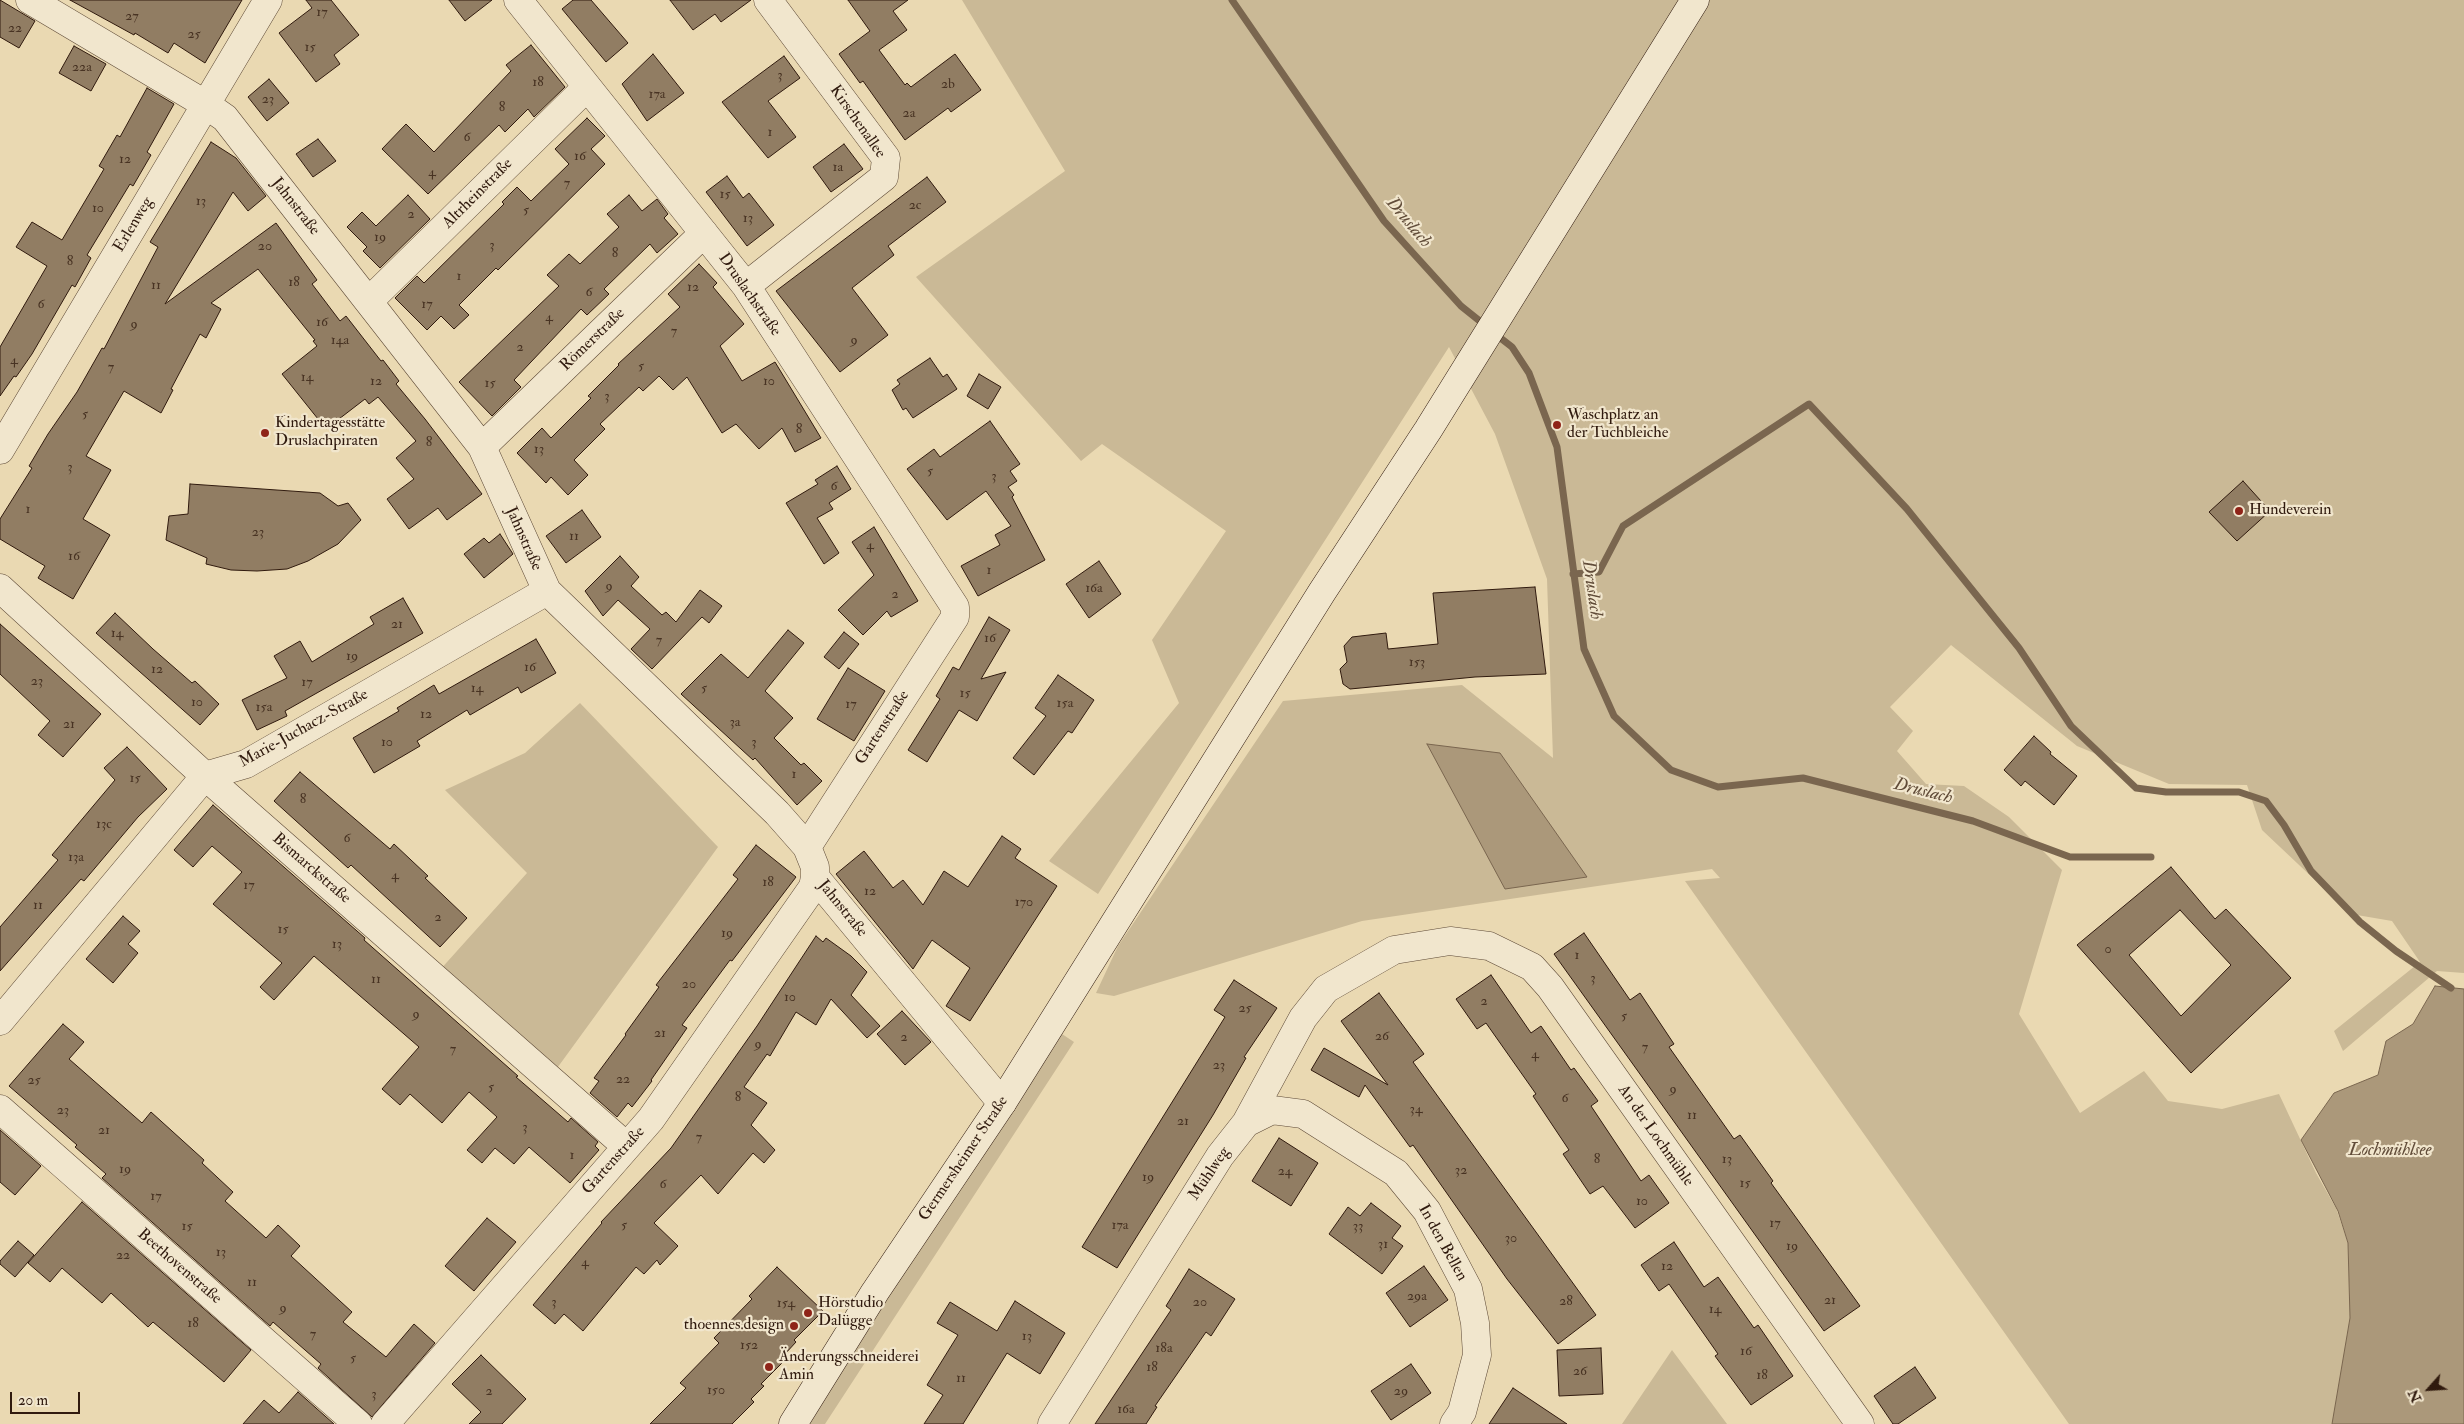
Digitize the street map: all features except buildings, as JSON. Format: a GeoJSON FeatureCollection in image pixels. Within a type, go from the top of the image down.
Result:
{"type":"FeatureCollection","features":[{"type":"Feature","properties":{"kind":"street","name":"Jahnstraße"},"geometry":{"type":"LineString","coordinates":[[30,0],[205,104],[225,118],[482,447],[547,591],[777,814],[807,847],[815,867],[815,877],[1002,1103]]}},
{"type":"Feature","properties":{"kind":"street","name":"Erlenweg"},"geometry":{"type":"LineString","coordinates":[[0,450],[268,0]]}},
{"type":"Feature","properties":{"kind":"street","name":"Druslachstraße"},"geometry":{"type":"LineString","coordinates":[[518,0],[586,88],[746,286],[955,608]]}},
{"type":"Feature","properties":{"kind":"street","name":"Kirschenallee"},"geometry":{"type":"LineString","coordinates":[[746,286],[884,177],[886,158],[768,0]]}},
{"type":"Feature","properties":{"kind":"street","name":"Germersheimer Straße"},"geometry":{"type":"LineString","coordinates":[[793,1424],[875,1292],[1002,1103],[1322,592],[1428,430],[1695,0]]}},
{"type":"Feature","properties":{"kind":"street","name":"Altrheinstraße"},"geometry":{"type":"LineString","coordinates":[[369,301],[586,88]]}},
{"type":"Feature","properties":{"kind":"street","name":"Römerstraße"},"geometry":{"type":"LineString","coordinates":[[482,447],[704,233]]}},
{"type":"Feature","properties":{"kind":"street","name":"Bismarckstraße"},"geometry":{"type":"LineString","coordinates":[[0,588],[205,776],[626,1146]]}},
{"type":"Feature","properties":{"kind":"street","name":"Marie-Juchacz-Straße"},"geometry":{"type":"LineString","coordinates":[[205,776],[246,764],[547,591]]}},
{"type":"Feature","properties":{"kind":"street","name":"Gartenstraße"},"geometry":{"type":"LineString","coordinates":[[807,847],[955,617],[955,608]]}},
{"type":"Feature","properties":{"kind":"street"},"geometry":{"type":"LineString","coordinates":[[3,1010],[205,776]]}},
{"type":"Feature","properties":{"kind":"street","name":"Gartenstraße"},"geometry":{"type":"LineString","coordinates":[[385,1424],[651,1119],[813,887],[815,877]]}},
{"type":"Feature","properties":{"kind":"street","name":"An der Lochmühle"},"geometry":{"type":"LineString","coordinates":[[1394,950],[1450,941],[1488,946],[1532,967],[1550,987],[1860,1424]]}},
{"type":"Feature","properties":{"kind":"street","name":"Mühlweg"},"geometry":{"type":"LineString","coordinates":[[1052,1424],[1220,1156],[1246,1123],[1303,1018],[1326,989],[1394,950]]}},
{"type":"Feature","properties":{"kind":"street","name":"Beethovenstraße"},"geometry":{"type":"LineString","coordinates":[[0,1109],[358,1424]]}},
{"type":"Feature","properties":{"kind":"street","name":"In den Bellen"},"geometry":{"type":"LineString","coordinates":[[1246,1123],[1272,1110],[1303,1114],[1396,1173],[1427,1211],[1468,1289],[1475,1323],[1477,1355],[1462,1412],[1454,1424]]}},
{"type":"Feature","properties":{"kind":"shaded area"},"geometry":{"type":"Polygon","coordinates":[[[962,0],[2464,0],[2464,973],[2437,971],[2343,1051],[2334,1031],[2420,962],[2392,921],[2351,914],[2262,830],[2247,785],[2169,784],[2077,746],[1951,645],[1890,707],[1913,731],[1897,751],[1926,784],[1964,786],[2009,817],[2062,870],[2019,1014],[2080,1113],[2144,1071],[2168,1101],[2222,1109],[2279,1094],[2316,1173],[2336,1208],[2348,1243],[2350,1318],[2335,1424],[2069,1424],[1685,881],[1720,878],[1712,869],[1362,921],[1114,996],[1096,993],[1118,946],[1283,701],[1462,685],[1553,758],[1547,579],[1495,434],[1449,347],[1098,894],[1049,861],[1179,703],[1152,640],[1226,531],[1102,444],[1081,461],[916,277],[1065,171],[962,0]]]}},
{"type":"Feature","properties":{"kind":"shaded area"},"geometry":{"type":"Polygon","coordinates":[[[580,703],[718,847],[555,1071],[439,971],[527,873],[445,790],[525,753],[580,703]]]}},
{"type":"Feature","properties":{"kind":"shaded area"},"geometry":{"type":"Polygon","coordinates":[[[1056,1030],[1074,1042],[825,1424],[808,1424],[1056,1030]]]}},
{"type":"Feature","properties":{"kind":"shaded area"},"geometry":{"type":"Polygon","coordinates":[[[1672,1350],[1727,1424],[1622,1424],[1672,1350]]]}},
{"type":"Feature","properties":{"kind":"water"},"geometry":{"type":"Polygon","coordinates":[[[1427,744],[1500,753],[1587,877],[1505,889],[1427,744]]]}},
{"type":"Feature","properties":{"kind":"water","name":"Lochmühlsee"},"geometry":{"type":"Polygon","coordinates":[[[2435,986],[2464,989],[2464,1424],[2332,1424],[2350,1318],[2348,1243],[2338,1211],[2301,1140],[2334,1093],[2378,1075],[2386,1041],[2413,1024],[2435,986]]]}},
{"type":"Feature","properties":{"kind":"waterway","name":"Druslach"},"geometry":{"type":"LineString","coordinates":[[1232,0],[1384,221],[1461,306],[1486,326]]}},
{"type":"Feature","properties":{"kind":"waterway","name":"Druslach"},"geometry":{"type":"LineString","coordinates":[[1494,333],[1512,347],[1529,373],[1557,447],[1584,649],[1614,716],[1671,770],[1718,787],[1803,778],[1973,821],[2070,857],[2151,857]]}},
{"type":"Feature","properties":{"kind":"waterway"},"geometry":{"type":"LineString","coordinates":[[1573,574],[1599,572],[1623,526],[1809,404],[1907,509],[2019,648],[2071,726],[2136,788],[2166,792],[2239,792],[2266,801],[2284,825],[2311,871],[2360,922],[2396,951],[2451,988]]}},
{"type":"Feature","properties":{"kind":"place","name":"Waschplatz an der Tuchbleiche"},"geometry":{"type":"Point","coordinates":[1557,425]}},
{"type":"Feature","properties":{"kind":"place","name":"Kindertagesstätte Druslachpiraten"},"geometry":{"type":"Point","coordinates":[265,433]}},
{"type":"Feature","properties":{"kind":"place","name":"Hundeverein"},"geometry":{"type":"Point","coordinates":[2239,511]}},
{"type":"Feature","properties":{"kind":"place","name":"Hörstudio Dalügge"},"geometry":{"type":"Point","coordinates":[808,1313]}},
{"type":"Feature","properties":{"kind":"place","name":"thoennes.design"},"geometry":{"type":"Point","coordinates":[794,1326]}},
{"type":"Feature","properties":{"kind":"place","name":"Änderungsschneiderei Amin"},"geometry":{"type":"Point","coordinates":[769,1367]}}]}
